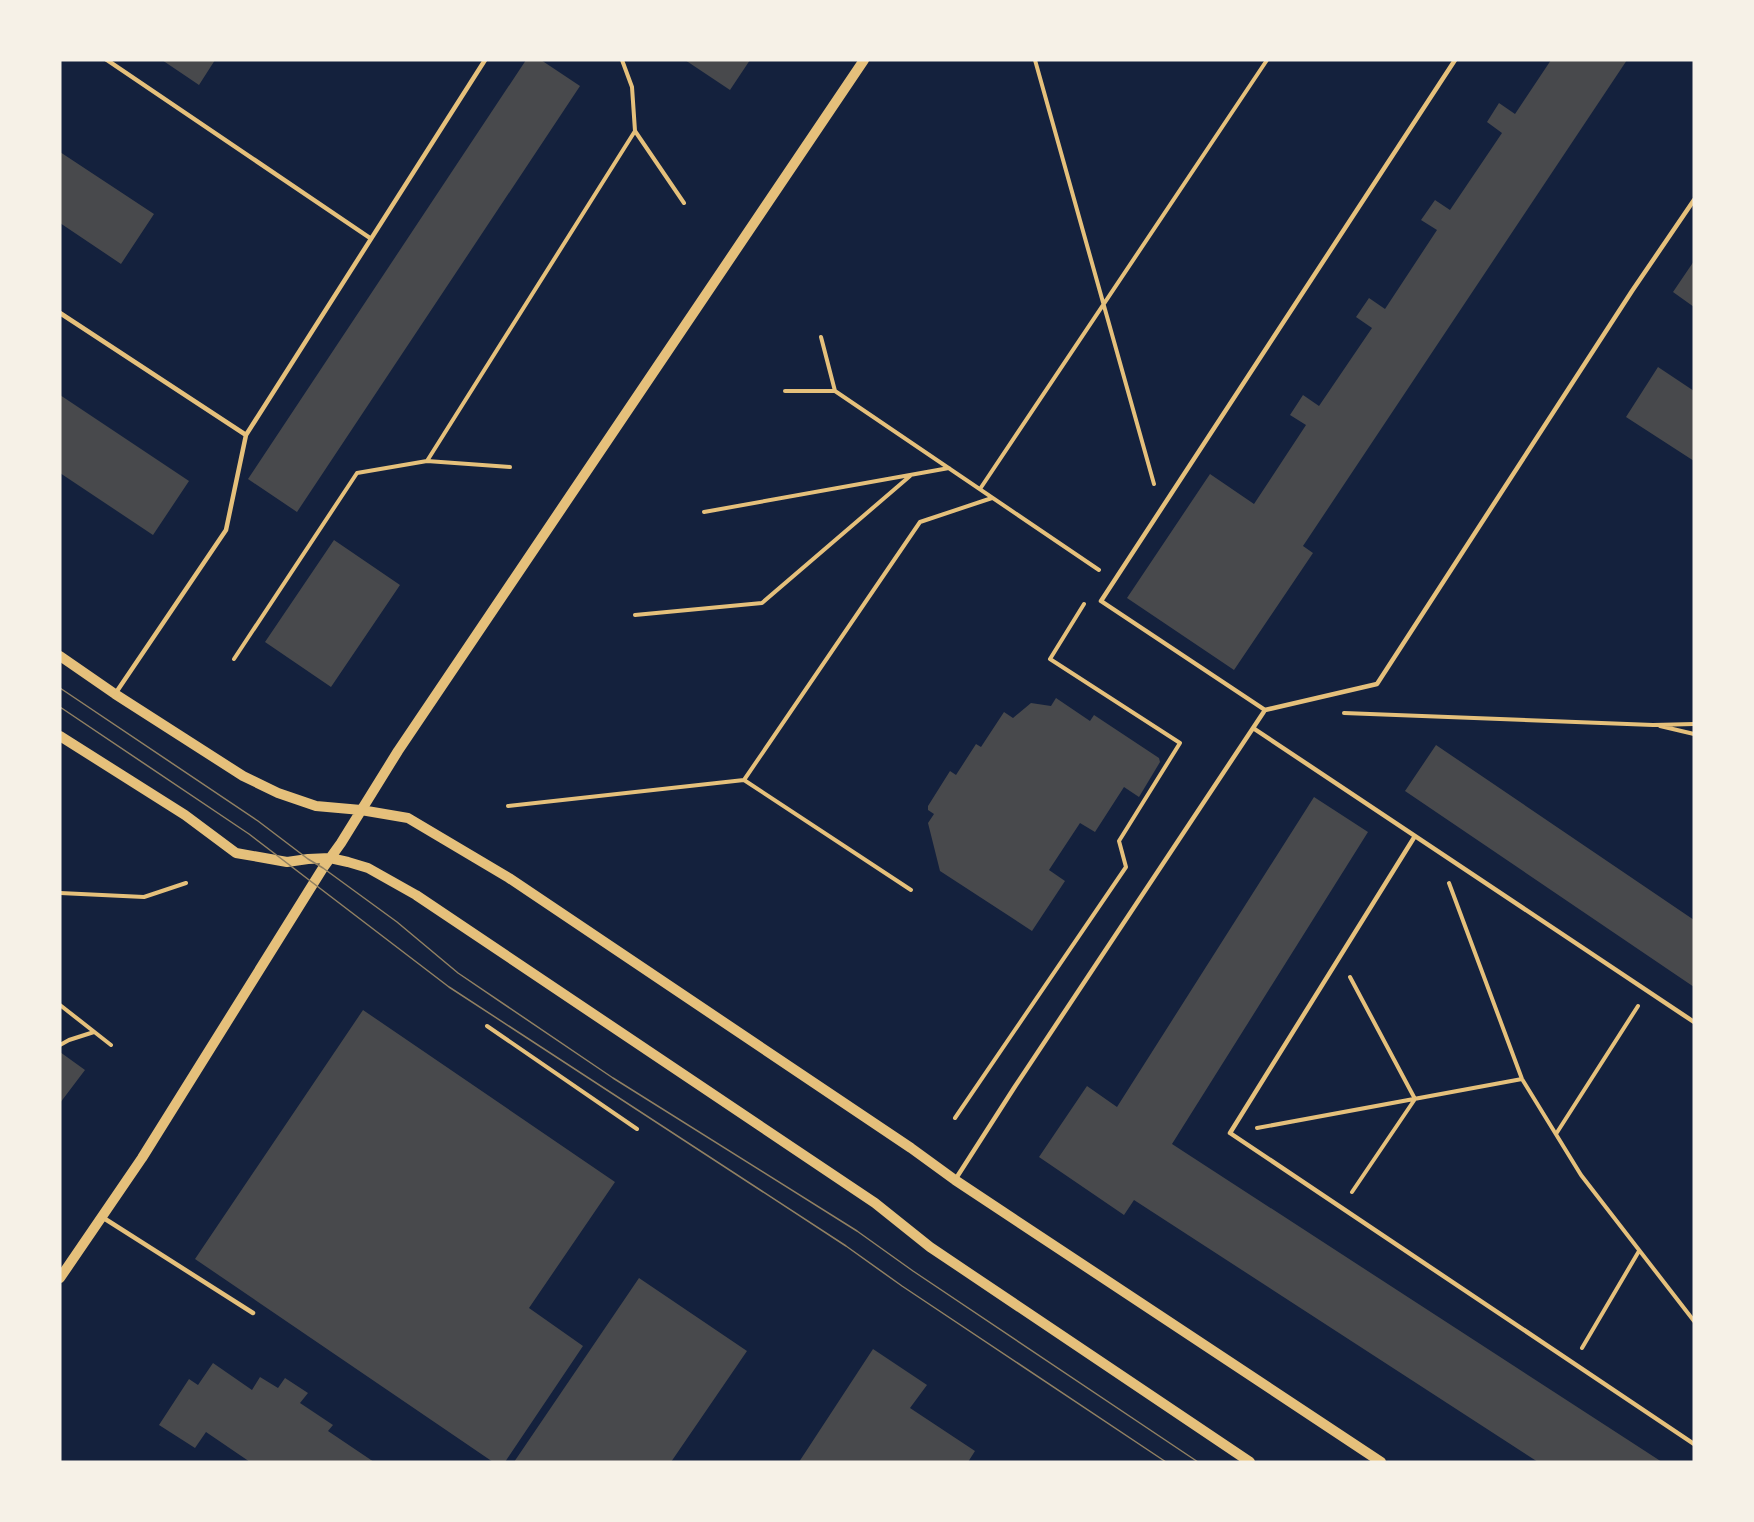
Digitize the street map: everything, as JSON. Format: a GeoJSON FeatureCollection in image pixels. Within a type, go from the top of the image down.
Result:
{"type":"FeatureCollection","features":[{"type":"Feature","properties":{"kind":"street"},"geometry":{"type":"LineString","coordinates":[[60,1278],[142,1158],[398,751],[864,60]]}},
{"type":"Feature","properties":{"kind":"street"},"geometry":{"type":"LineString","coordinates":[[60,656],[243,776],[278,793],[316,806],[361,810],[408,818],[509,878],[911,1148],[955,1180],[1381,1462]]}},
{"type":"Feature","properties":{"kind":"street"},"geometry":{"type":"LineString","coordinates":[[60,736],[185,815],[236,853],[288,862],[330,858],[368,868],[416,895],[875,1203],[930,1247],[1250,1462]]}},
{"type":"Feature","properties":{"kind":"lane"},"geometry":{"type":"LineString","coordinates":[[107,60],[370,238]]}},
{"type":"Feature","properties":{"kind":"lane"},"geometry":{"type":"LineString","coordinates":[[115,694],[226,530],[246,435],[484,60]]}},
{"type":"Feature","properties":{"kind":"lane"},"geometry":{"type":"LineString","coordinates":[[1265,710],[1101,601],[1455,60]]}},
{"type":"Feature","properties":{"kind":"lane"},"geometry":{"type":"LineString","coordinates":[[955,1180],[1265,710],[1377,684],[1632,291],[1694,200]]}},
{"type":"Feature","properties":{"kind":"lane"},"geometry":{"type":"LineString","coordinates":[[60,313],[246,435]]}},
{"type":"Feature","properties":{"kind":"lane"},"geometry":{"type":"LineString","coordinates":[[1253,728],[1694,1022]]}},
{"type":"Feature","properties":{"kind":"lane"},"geometry":{"type":"LineString","coordinates":[[1414,836],[1230,1133],[1694,1444]]}},
{"type":"Feature","properties":{"kind":"lane"},"geometry":{"type":"LineString","coordinates":[[102,1216],[253,1313]]}},
{"type":"Feature","properties":{"kind":"path"},"geometry":{"type":"LineString","coordinates":[[622,60],[632,87],[635,131],[684,203]]}},
{"type":"Feature","properties":{"kind":"path"},"geometry":{"type":"LineString","coordinates":[[1035,60],[1161,509]]}},
{"type":"Feature","properties":{"kind":"path"},"geometry":{"type":"LineString","coordinates":[[980,489],[1267,60]]}},
{"type":"Feature","properties":{"kind":"path"},"geometry":{"type":"LineString","coordinates":[[427,461],[635,131]]}},
{"type":"Feature","properties":{"kind":"path"},"geometry":{"type":"LineString","coordinates":[[821,337],[835,391]]}},
{"type":"Feature","properties":{"kind":"path"},"geometry":{"type":"LineString","coordinates":[[785,391],[835,391],[1115,581]]}},
{"type":"Feature","properties":{"kind":"path"},"geometry":{"type":"LineString","coordinates":[[234,659],[357,473],[427,461],[510,467]]}},
{"type":"Feature","properties":{"kind":"path"},"geometry":{"type":"LineString","coordinates":[[704,512],[949,468]]}},
{"type":"Feature","properties":{"kind":"path"},"geometry":{"type":"LineString","coordinates":[[635,615],[762,603],[910,476]]}},
{"type":"Feature","properties":{"kind":"path"},"geometry":{"type":"LineString","coordinates":[[744,780],[920,522],[992,498]]}},
{"type":"Feature","properties":{"kind":"path"},"geometry":{"type":"LineString","coordinates":[[955,1118],[1126,867],[1119,841],[1180,743],[1050,659],[1086,602]]}},
{"type":"Feature","properties":{"kind":"path"},"geometry":{"type":"LineString","coordinates":[[1336,712],[1653,725],[1694,724]]}},
{"type":"Feature","properties":{"kind":"path"},"geometry":{"type":"LineString","coordinates":[[1653,725],[1694,734]]}},
{"type":"Feature","properties":{"kind":"path"},"geometry":{"type":"LineString","coordinates":[[508,806],[744,780],[911,890]]}},
{"type":"Feature","properties":{"kind":"path"},"geometry":{"type":"LineString","coordinates":[[1437,851],[1522,1079],[1581,1175],[1694,1321]]}},
{"type":"Feature","properties":{"kind":"path"},"geometry":{"type":"LineString","coordinates":[[60,892],[144,897],[186,883]]}},
{"type":"Feature","properties":{"kind":"path"},"geometry":{"type":"LineString","coordinates":[[1339,957],[1414,1098]]}},
{"type":"Feature","properties":{"kind":"path"},"geometry":{"type":"LineString","coordinates":[[1556,1134],[1647,991]]}},
{"type":"Feature","properties":{"kind":"path"},"geometry":{"type":"LineString","coordinates":[[60,1005],[111,1045]]}},
{"type":"Feature","properties":{"kind":"path"},"geometry":{"type":"LineString","coordinates":[[487,1026],[637,1129]]}},
{"type":"Feature","properties":{"kind":"path"},"geometry":{"type":"LineString","coordinates":[[60,1045],[94,1032]]}},
{"type":"Feature","properties":{"kind":"path"},"geometry":{"type":"LineString","coordinates":[[1230,1133],[1522,1079]]}},
{"type":"Feature","properties":{"kind":"path"},"geometry":{"type":"LineString","coordinates":[[1341,1208],[1414,1098]]}},
{"type":"Feature","properties":{"kind":"path"},"geometry":{"type":"LineString","coordinates":[[1573,1363],[1640,1251]]}},
{"type":"Feature","properties":{"kind":"building"},"geometry":{"type":"Polygon","coordinates":[[[162,60],[215,60],[199,85],[162,60]]]}},
{"type":"Feature","properties":{"kind":"building"},"geometry":{"type":"Polygon","coordinates":[[[526,60],[541,60],[580,86],[297,512],[248,479],[526,60]]]}},
{"type":"Feature","properties":{"kind":"building"},"geometry":{"type":"Polygon","coordinates":[[[685,60],[750,60],[730,90],[685,60]]]}},
{"type":"Feature","properties":{"kind":"building"},"geometry":{"type":"Polygon","coordinates":[[[1551,60],[1627,60],[1303,546],[1313,553],[1234,670],[1127,598],[1210,474],[1254,504],[1306,425],[1290,415],[1303,395],[1319,406],[1372,328],[1356,317],[1369,298],[1385,309],[1437,230],[1421,220],[1435,200],[1450,210],[1502,133],[1487,122],[1499,103],[1515,114],[1551,60]]]}},
{"type":"Feature","properties":{"kind":"building"},"geometry":{"type":"Polygon","coordinates":[[[60,152],[154,214],[121,264],[60,223],[60,152]]]}},
{"type":"Feature","properties":{"kind":"building"},"geometry":{"type":"Polygon","coordinates":[[[1694,261],[1694,307],[1673,292],[1694,261]]]}},
{"type":"Feature","properties":{"kind":"building"},"geometry":{"type":"Polygon","coordinates":[[[1658,367],[1694,391],[1694,461],[1626,417],[1658,367]]]}},
{"type":"Feature","properties":{"kind":"building"},"geometry":{"type":"Polygon","coordinates":[[[60,395],[189,481],[153,535],[60,473],[60,395]]]}},
{"type":"Feature","properties":{"kind":"building"},"geometry":{"type":"Polygon","coordinates":[[[334,540],[400,585],[331,687],[265,642],[334,540]]]}},
{"type":"Feature","properties":{"kind":"building"},"geometry":{"type":"Polygon","coordinates":[[[1056,698],[1090,721],[1094,715],[1159,758],[1160,762],[1139,797],[1124,787],[1095,832],[1080,823],[1049,870],[1065,881],[1032,931],[940,871],[928,823],[934,814],[928,810],[928,806],[950,771],[956,775],[976,744],[981,747],[1004,712],[1013,718],[1031,703],[1051,706],[1056,698]]]}},
{"type":"Feature","properties":{"kind":"building"},"geometry":{"type":"Polygon","coordinates":[[[1436,745],[1694,920],[1694,987],[1405,791],[1436,745]]]}},
{"type":"Feature","properties":{"kind":"building"},"geometry":{"type":"Polygon","coordinates":[[[1314,797],[1368,832],[1172,1144],[1662,1462],[1538,1462],[1134,1200],[1124,1215],[1039,1157],[1087,1086],[1117,1107],[1314,797]]]}},
{"type":"Feature","properties":{"kind":"building"},"geometry":{"type":"Polygon","coordinates":[[[363,1010],[615,1182],[529,1308],[583,1346],[505,1462],[493,1462],[195,1259],[363,1010]]]}},
{"type":"Feature","properties":{"kind":"building"},"geometry":{"type":"Polygon","coordinates":[[[60,1052],[85,1070],[60,1103],[60,1052]]]}},
{"type":"Feature","properties":{"kind":"building"},"geometry":{"type":"Polygon","coordinates":[[[639,1278],[747,1351],[671,1462],[514,1462],[639,1278]]]}},
{"type":"Feature","properties":{"kind":"building"},"geometry":{"type":"Polygon","coordinates":[[[873,1349],[927,1385],[910,1408],[975,1451],[968,1462],[799,1462],[873,1349]]]}},
{"type":"Feature","properties":{"kind":"building"},"geometry":{"type":"Polygon","coordinates":[[[213,1363],[252,1390],[260,1377],[278,1388],[285,1378],[308,1393],[300,1403],[333,1425],[328,1431],[374,1462],[250,1462],[206,1432],[195,1448],[159,1425],[189,1379],[198,1385],[213,1363]]]}},
{"type":"Feature","properties":{"kind":"tram line"},"geometry":{"type":"LineString","coordinates":[[60,688],[258,821],[397,922],[458,973],[613,1078],[857,1231],[1198,1462]]}},
{"type":"Feature","properties":{"kind":"tram line"},"geometry":{"type":"LineString","coordinates":[[60,707],[249,834],[449,987],[846,1246],[902,1286],[1166,1462]]}}]}
